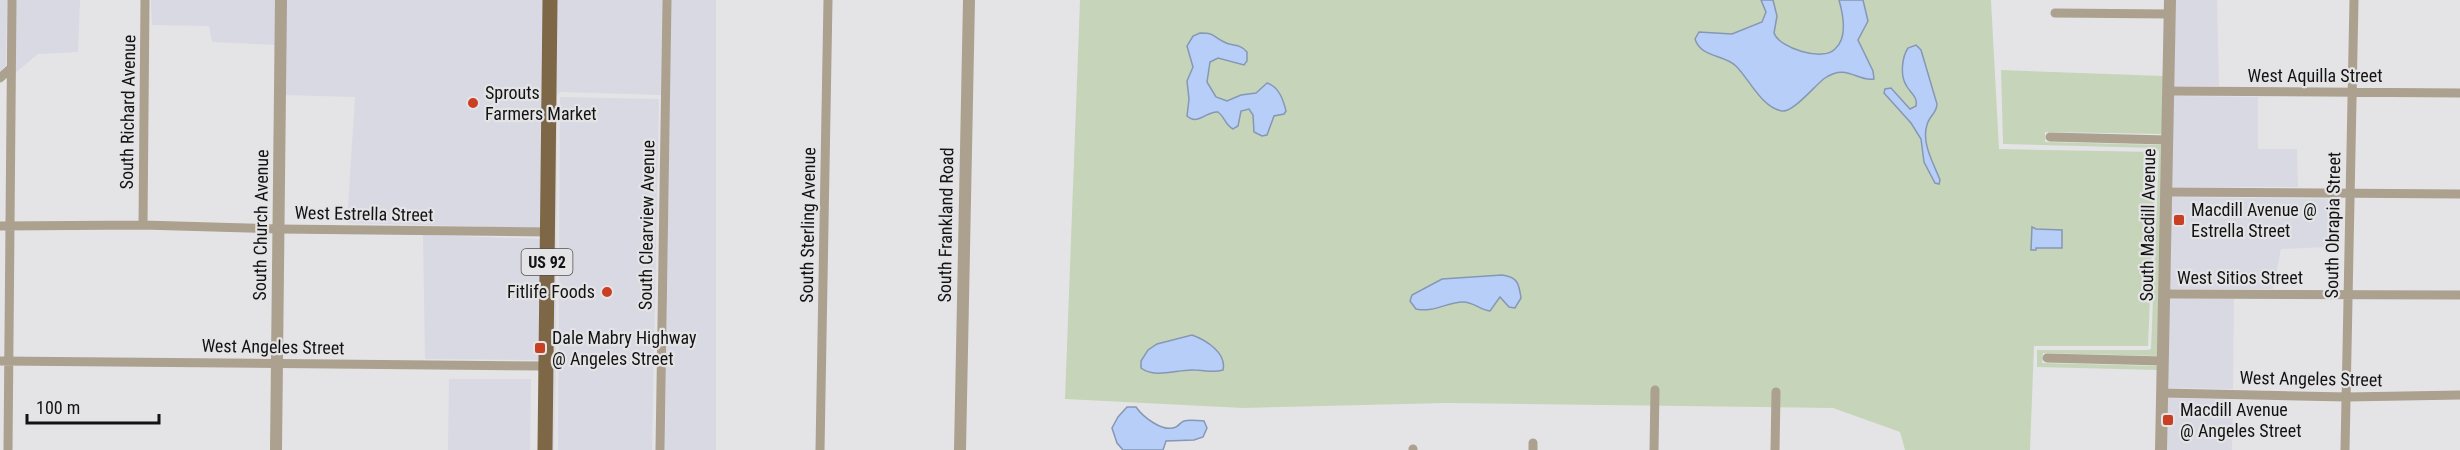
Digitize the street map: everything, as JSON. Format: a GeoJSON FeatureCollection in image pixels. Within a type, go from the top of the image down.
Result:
{"type":"FeatureCollection","features":[{"type":"Feature","properties":{"kind":"main road","name":"US 92"},"geometry":{"type":"LineString","coordinates":[[545,450],[550,0]]}},
{"type":"Feature","properties":{"kind":"street"},"geometry":{"type":"LineString","coordinates":[[8,450],[4,361],[5,226],[12,0]]}},
{"type":"Feature","properties":{"kind":"street","name":"South Richard Avenue"},"geometry":{"type":"LineString","coordinates":[[143,225],[146,0]]}},
{"type":"Feature","properties":{"kind":"street","name":"South Church Avenue"},"geometry":{"type":"LineString","coordinates":[[276,450],[281,0]]}},
{"type":"Feature","properties":{"kind":"street","name":"South Clearview Avenue"},"geometry":{"type":"LineString","coordinates":[[660,450],[667,0]]}},
{"type":"Feature","properties":{"kind":"street","name":"South Sterling Avenue"},"geometry":{"type":"LineString","coordinates":[[820,450],[828,0]]}},
{"type":"Feature","properties":{"kind":"street","name":"South Frankland Road"},"geometry":{"type":"LineString","coordinates":[[960,450],[969,0]]}},
{"type":"Feature","properties":{"kind":"street","name":"South Macdill Avenue"},"geometry":{"type":"LineString","coordinates":[[2161,450],[2170,0]]}},
{"type":"Feature","properties":{"kind":"street","name":"South Obrapia Street"},"geometry":{"type":"LineString","coordinates":[[2345,450],[2354,0]]}},
{"type":"Feature","properties":{"kind":"street"},"geometry":{"type":"LineString","coordinates":[[2055,13],[2170,14]]}},
{"type":"Feature","properties":{"kind":"street"},"geometry":{"type":"LineString","coordinates":[[0,78],[11,68]]}},
{"type":"Feature","properties":{"kind":"street","name":"West Aquilla Street"},"geometry":{"type":"LineString","coordinates":[[2169,91],[2460,93]]}},
{"type":"Feature","properties":{"kind":"street"},"geometry":{"type":"LineString","coordinates":[[2050,136],[2168,140]]}},
{"type":"Feature","properties":{"kind":"street"},"geometry":{"type":"LineString","coordinates":[[2167,192],[2460,194]]}},
{"type":"Feature","properties":{"kind":"street","name":"West Estrella Street"},"geometry":{"type":"LineString","coordinates":[[5,226],[143,225],[279,230],[547,232]]}},
{"type":"Feature","properties":{"kind":"street","name":"West Sitios Street"},"geometry":{"type":"LineString","coordinates":[[2165,294],[2460,295]]}},
{"type":"Feature","properties":{"kind":"street"},"geometry":{"type":"LineString","coordinates":[[2047,358],[2163,361]]}},
{"type":"Feature","properties":{"kind":"street","name":"West Angeles Street"},"geometry":{"type":"LineString","coordinates":[[4,361],[546,366]]}},
{"type":"Feature","properties":{"kind":"street"},"geometry":{"type":"LineString","coordinates":[[1654,450],[1655,390]]}},
{"type":"Feature","properties":{"kind":"street"},"geometry":{"type":"LineString","coordinates":[[1775,450],[1776,392]]}},
{"type":"Feature","properties":{"kind":"street","name":"West Angeles Street"},"geometry":{"type":"LineString","coordinates":[[2162,393],[2347,397],[2460,395]]}},
{"type":"Feature","properties":{"kind":"shaded area"},"geometry":{"type":"Polygon","coordinates":[[[0,0],[7,0],[6,65],[0,72],[0,0]]]}},
{"type":"Feature","properties":{"kind":"shaded area"},"geometry":{"type":"Polygon","coordinates":[[[16,0],[80,0],[78,52],[38,54],[15,73],[16,0]]]}},
{"type":"Feature","properties":{"kind":"shaded area"},"geometry":{"type":"Polygon","coordinates":[[[151,0],[276,0],[276,45],[212,42],[209,26],[152,25],[151,0]]]}},
{"type":"Feature","properties":{"kind":"shaded area"},"geometry":{"type":"Polygon","coordinates":[[[286,0],[545,0],[543,228],[347,223],[355,97],[284,95],[286,0]]]}},
{"type":"Feature","properties":{"kind":"shaded area"},"geometry":{"type":"Polygon","coordinates":[[[554,0],[662,0],[661,95],[560,92],[557,95],[556,375],[554,450],[549,450],[554,0]]]}},
{"type":"Feature","properties":{"kind":"shaded area"},"geometry":{"type":"Polygon","coordinates":[[[671,0],[716,0],[716,450],[665,450],[671,0]]]}},
{"type":"Feature","properties":{"kind":"shaded area"},"geometry":{"type":"Polygon","coordinates":[[[2174,0],[2217,0],[2219,86],[2173,86],[2174,0]]]}},
{"type":"Feature","properties":{"kind":"shaded area"},"geometry":{"type":"Polygon","coordinates":[[[2173,96],[2258,97],[2258,149],[2297,149],[2298,187],[2171,187],[2173,96]]]}},
{"type":"Feature","properties":{"kind":"shaded area"},"geometry":{"type":"Polygon","coordinates":[[[560,97],[659,99],[652,450],[558,450],[560,97]]]}},
{"type":"Feature","properties":{"kind":"shaded area"},"geometry":{"type":"Polygon","coordinates":[[[2171,197],[2328,199],[2328,247],[2281,249],[2273,289],[2169,289],[2171,197]]]}},
{"type":"Feature","properties":{"kind":"shaded area"},"geometry":{"type":"Polygon","coordinates":[[[423,235],[543,239],[541,360],[425,359],[423,235]]]}},
{"type":"Feature","properties":{"kind":"shaded area"},"geometry":{"type":"Polygon","coordinates":[[[2169,299],[2234,299],[2233,389],[2167,388],[2169,299]]]}},
{"type":"Feature","properties":{"kind":"shaded area"},"geometry":{"type":"Polygon","coordinates":[[[449,379],[531,379],[530,450],[448,450],[449,379]]]}},
{"type":"Feature","properties":{"kind":"shaded area"},"geometry":{"type":"Polygon","coordinates":[[[2167,398],[2233,400],[2232,450],[2166,450],[2167,398]]]}},
{"type":"Feature","properties":{"kind":"green space"},"geometry":{"type":"Polygon","coordinates":[[[1080,0],[1991,0],[1999,149],[2156,152],[2148,346],[2034,346],[2030,450],[1905,450],[1900,432],[1833,408],[1447,403],[1243,408],[1065,399],[1080,0]]]}},
{"type":"Feature","properties":{"kind":"green space"},"geometry":{"type":"Polygon","coordinates":[[[2001,70],[2164,76],[2163,134],[2045,132],[2045,142],[2163,145],[2158,356],[2043,353],[2042,363],[2158,366],[2158,370],[2037,367],[2037,350],[2151,349],[2159,151],[2156,148],[2003,144],[2001,70]]]}},
{"type":"Feature","properties":{"kind":"water"},"geometry":{"type":"Polygon","coordinates":[[[1761,0],[1773,0],[1777,16],[1774,33],[1778,39],[1802,52],[1821,54],[1835,49],[1842,39],[1843,19],[1839,0],[1863,0],[1868,21],[1858,40],[1873,71],[1874,79],[1840,72],[1825,78],[1792,108],[1782,111],[1768,105],[1736,66],[1702,50],[1695,39],[1699,32],[1732,34],[1762,22],[1766,12],[1761,0]]]}},
{"type":"Feature","properties":{"kind":"water"},"geometry":{"type":"Polygon","coordinates":[[[1200,33],[1211,34],[1227,43],[1242,47],[1247,52],[1247,61],[1244,65],[1218,58],[1210,62],[1207,82],[1216,97],[1227,101],[1241,95],[1256,93],[1267,83],[1275,87],[1280,94],[1286,111],[1284,114],[1274,116],[1267,135],[1262,136],[1254,132],[1253,115],[1249,109],[1241,111],[1238,126],[1233,129],[1218,112],[1198,119],[1191,119],[1187,116],[1189,99],[1187,81],[1193,67],[1187,46],[1193,36],[1200,33]]]}},
{"type":"Feature","properties":{"kind":"water"},"geometry":{"type":"Polygon","coordinates":[[[1916,45],[1921,50],[1937,104],[1928,122],[1926,139],[1940,180],[1939,184],[1935,183],[1924,162],[1921,139],[1911,123],[1884,93],[1885,89],[1891,88],[1910,109],[1916,106],[1916,100],[1904,81],[1902,71],[1908,48],[1916,45]]]}},
{"type":"Feature","properties":{"kind":"water"},"geometry":{"type":"Polygon","coordinates":[[[2032,227],[2062,230],[2062,248],[2031,250],[2032,227]]]}},
{"type":"Feature","properties":{"kind":"water"},"geometry":{"type":"Polygon","coordinates":[[[1502,275],[1515,279],[1518,285],[1521,298],[1515,308],[1509,307],[1500,297],[1490,311],[1463,302],[1423,310],[1416,309],[1410,301],[1412,295],[1442,279],[1502,275]]]}},
{"type":"Feature","properties":{"kind":"water"},"geometry":{"type":"Polygon","coordinates":[[[1192,335],[1209,344],[1219,353],[1223,370],[1153,373],[1141,368],[1141,361],[1148,350],[1157,344],[1192,335]]]}},
{"type":"Feature","properties":{"kind":"water"},"geometry":{"type":"Polygon","coordinates":[[[1127,407],[1136,407],[1148,419],[1165,428],[1176,427],[1183,421],[1191,420],[1204,421],[1207,428],[1203,437],[1194,440],[1166,441],[1163,450],[1123,450],[1117,443],[1112,428],[1127,407]]]}},
{"type":"Feature","properties":{"kind":"place","name":"Sprouts Farmers Market"},"geometry":{"type":"Point","coordinates":[473,103]}},
{"type":"Feature","properties":{"kind":"place","name":"Macdill Avenue @ Estrella Street"},"geometry":{"type":"Point","coordinates":[2179,220]}},
{"type":"Feature","properties":{"kind":"place","name":"Fitlife Foods"},"geometry":{"type":"Point","coordinates":[607,292]}},
{"type":"Feature","properties":{"kind":"place","name":"Dale Mabry Highway @ Angeles Street"},"geometry":{"type":"Point","coordinates":[540,348]}},
{"type":"Feature","properties":{"kind":"place","name":"Macdill Avenue @ Angeles Street"},"geometry":{"type":"Point","coordinates":[2168,420]}}]}
